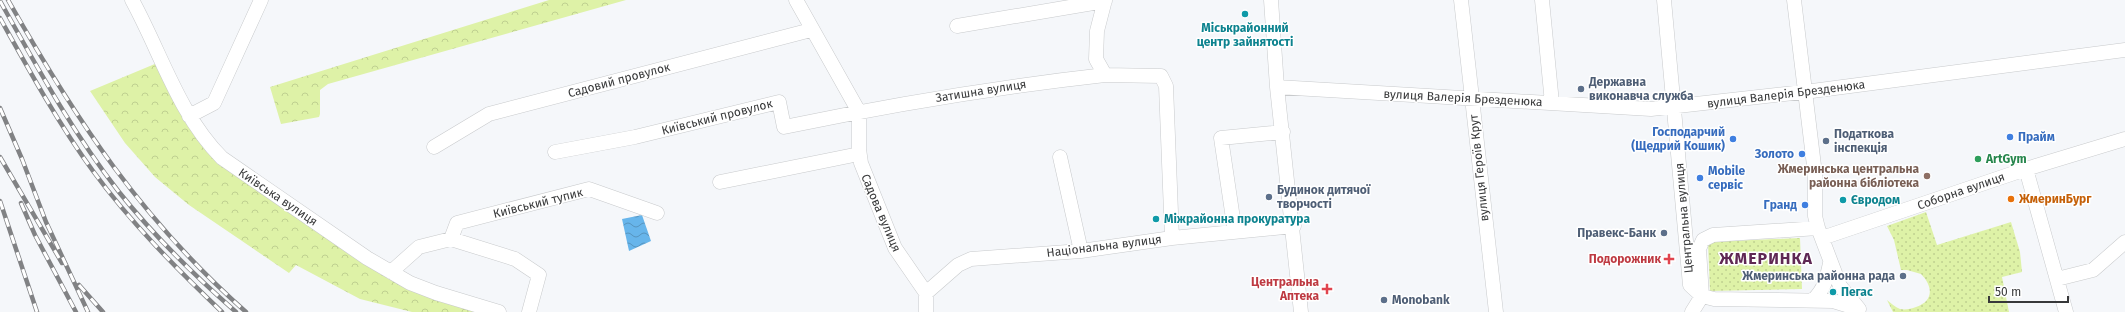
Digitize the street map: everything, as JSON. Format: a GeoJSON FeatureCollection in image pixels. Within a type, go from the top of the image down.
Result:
{"type":"FeatureCollection","features":[{"type":"Feature","properties":{"kind":"street","name":"Київська вулиця"},"geometry":{"type":"LineString","coordinates":[[132,0],[189,116],[209,145],[230,165],[391,272],[423,289],[499,312]]}},
{"type":"Feature","properties":{"kind":"street"},"geometry":{"type":"LineString","coordinates":[[189,116],[214,103],[261,0]]}},
{"type":"Feature","properties":{"kind":"street","name":"Садова вулиця"},"geometry":{"type":"LineString","coordinates":[[796,0],[859,112],[859,154],[863,170],[890,238],[900,257],[926,293]]}},
{"type":"Feature","properties":{"kind":"street"},"geometry":{"type":"LineString","coordinates":[[1271,0],[1277,88],[1294,226],[1301,312]]}},
{"type":"Feature","properties":{"kind":"street","name":"вулиця Героїв Крут"},"geometry":{"type":"LineString","coordinates":[[1460,0],[1496,312]]}},
{"type":"Feature","properties":{"kind":"street"},"geometry":{"type":"LineString","coordinates":[[1542,0],[1552,103]]}},
{"type":"Feature","properties":{"kind":"street","name":"Центральна вулиця"},"geometry":{"type":"LineString","coordinates":[[1664,0],[1690,285],[1702,296]]}},
{"type":"Feature","properties":{"kind":"street"},"geometry":{"type":"LineString","coordinates":[[1794,0],[1806,92],[1820,233],[1830,263],[1840,286],[1861,311]]}},
{"type":"Feature","properties":{"kind":"street"},"geometry":{"type":"LineString","coordinates":[[957,26],[1105,1],[1097,31],[1096,59],[1105,75]]}},
{"type":"Feature","properties":{"kind":"street","name":"Садовий провулок"},"geometry":{"type":"LineString","coordinates":[[434,147],[489,114],[812,30]]}},
{"type":"Feature","properties":{"kind":"street","name":"вулиця Валерія Брезденюка"},"geometry":{"type":"LineString","coordinates":[[1277,88],[1651,109],[1806,92],[2125,50]]}},
{"type":"Feature","properties":{"kind":"street","name":"Затишна вулиця"},"geometry":{"type":"LineString","coordinates":[[859,112],[1022,84],[1105,75],[1161,76],[1166,86],[1172,238]]}},
{"type":"Feature","properties":{"kind":"street","name":"Київський провулок"},"geometry":{"type":"LineString","coordinates":[[555,152],[635,137],[779,102],[784,128],[859,112]]}},
{"type":"Feature","properties":{"kind":"street"},"geometry":{"type":"LineString","coordinates":[[1235,232],[1221,138],[1283,132]]}},
{"type":"Feature","properties":{"kind":"street","name":"Соборна вулиця"},"geometry":{"type":"LineString","coordinates":[[1702,296],[1699,249],[1703,240],[1713,235],[1820,233],[2125,139]]}},
{"type":"Feature","properties":{"kind":"street"},"geometry":{"type":"LineString","coordinates":[[720,182],[859,154]]}},
{"type":"Feature","properties":{"kind":"street"},"geometry":{"type":"LineString","coordinates":[[1060,157],[1081,251]]}},
{"type":"Feature","properties":{"kind":"street"},"geometry":{"type":"LineString","coordinates":[[2026,169],[2066,312]]}},
{"type":"Feature","properties":{"kind":"street","name":"Київський тупик"},"geometry":{"type":"LineString","coordinates":[[451,239],[457,223],[590,190],[657,213]]}},
{"type":"Feature","properties":{"kind":"street","name":"Національна вулиця"},"geometry":{"type":"LineString","coordinates":[[926,293],[958,265],[972,259],[1081,251],[1172,238],[1294,226]]}},
{"type":"Feature","properties":{"kind":"street"},"geometry":{"type":"LineString","coordinates":[[391,272],[419,247],[451,239],[515,259],[539,275],[529,312]]}},
{"type":"Feature","properties":{"kind":"street"},"geometry":{"type":"LineString","coordinates":[[2057,279],[2093,270],[2125,242]]}},
{"type":"Feature","properties":{"kind":"street"},"geometry":{"type":"LineString","coordinates":[[1813,300],[1820,294],[1827,280],[1830,263]]}},
{"type":"Feature","properties":{"kind":"street"},"geometry":{"type":"LineString","coordinates":[[926,293],[926,312]]}},
{"type":"Feature","properties":{"kind":"street"},"geometry":{"type":"LineString","coordinates":[[1692,312],[1702,296],[1714,299],[1833,301],[1861,311]]}},
{"type":"Feature","properties":{"kind":"green space"},"geometry":{"type":"Polygon","coordinates":[[[549,0],[626,0],[328,84],[320,90],[319,117],[281,124],[270,87],[549,0]]]}},
{"type":"Feature","properties":{"kind":"green space"},"geometry":{"type":"Polygon","coordinates":[[[162,61],[209,145],[391,272],[499,312],[412,312],[360,299],[296,265],[289,273],[189,205],[155,177],[125,143],[90,91],[162,61]]]}},
{"type":"Feature","properties":{"kind":"green space"},"geometry":{"type":"Polygon","coordinates":[[[1926,212],[1937,245],[2011,222],[2020,252],[2022,272],[2002,277],[2009,312],[1893,312],[1887,300],[1900,309],[1906,309],[1922,304],[1929,297],[1930,293],[1928,283],[1921,274],[1901,270],[1894,240],[1887,226],[1926,212]]]}},
{"type":"Feature","properties":{"kind":"green space"},"geometry":{"type":"Polygon","coordinates":[[[1800,238],[1802,289],[1710,291],[1708,242],[1800,238]]]}},
{"type":"Feature","properties":{"kind":"water"},"geometry":{"type":"Polygon","coordinates":[[[642,215],[651,241],[629,251],[622,219],[642,215]]]}},
{"type":"Feature","properties":{"kind":"railway"},"geometry":{"type":"LineString","coordinates":[[8,0],[59,86],[114,166],[174,241],[246,312]]}},
{"type":"Feature","properties":{"kind":"railway"},"geometry":{"type":"LineString","coordinates":[[0,1],[42,75],[86,147],[102,170],[132,208],[175,255],[236,312]]}},
{"type":"Feature","properties":{"kind":"railway"},"geometry":{"type":"LineString","coordinates":[[0,18],[56,115],[93,171],[138,227],[222,312]]}},
{"type":"Feature","properties":{"kind":"railway"},"geometry":{"type":"LineString","coordinates":[[0,108],[22,159],[46,222],[88,312]]}},
{"type":"Feature","properties":{"kind":"railway"},"geometry":{"type":"LineString","coordinates":[[0,157],[62,263]]}},
{"type":"Feature","properties":{"kind":"railway"},"geometry":{"type":"LineString","coordinates":[[0,201],[37,312]]}},
{"type":"Feature","properties":{"kind":"railway"},"geometry":{"type":"LineString","coordinates":[[21,203],[35,235],[76,312]]}},
{"type":"Feature","properties":{"kind":"railway"},"geometry":{"type":"LineString","coordinates":[[79,285],[103,312]]}},
{"type":"Feature","properties":{"kind":"place","name":"Міськрайонний центр зайнятості"},"geometry":{"type":"Point","coordinates":[1245,14]}},
{"type":"Feature","properties":{"kind":"place","name":"Державна виконавча служба"},"geometry":{"type":"Point","coordinates":[1581,89]}},
{"type":"Feature","properties":{"kind":"place","name":"Прайм"},"geometry":{"type":"Point","coordinates":[2010,137]}},
{"type":"Feature","properties":{"kind":"place","name":"Господарчий (Щедрий Кошик)"},"geometry":{"type":"Point","coordinates":[1733,139]}},
{"type":"Feature","properties":{"kind":"place","name":"Податкова інспекція"},"geometry":{"type":"Point","coordinates":[1826,141]}},
{"type":"Feature","properties":{"kind":"place","name":"Золото"},"geometry":{"type":"Point","coordinates":[1802,154]}},
{"type":"Feature","properties":{"kind":"place","name":"ArtGym"},"geometry":{"type":"Point","coordinates":[1978,159]}},
{"type":"Feature","properties":{"kind":"place","name":"Жмеринська центральна районна бібліотека"},"geometry":{"type":"Point","coordinates":[1927,176]}},
{"type":"Feature","properties":{"kind":"place","name":"Mobile сервіс"},"geometry":{"type":"Point","coordinates":[1700,178]}},
{"type":"Feature","properties":{"kind":"place","name":"Будинок дитячої творчості"},"geometry":{"type":"Point","coordinates":[1269,197]}},
{"type":"Feature","properties":{"kind":"place","name":"ЖмеринБург"},"geometry":{"type":"Point","coordinates":[2011,199]}},
{"type":"Feature","properties":{"kind":"place","name":"Євродом"},"geometry":{"type":"Point","coordinates":[1843,200]}},
{"type":"Feature","properties":{"kind":"place","name":"Гранд"},"geometry":{"type":"Point","coordinates":[1805,205]}},
{"type":"Feature","properties":{"kind":"place","name":"Міжрайонна прокуратура"},"geometry":{"type":"Point","coordinates":[1156,219]}},
{"type":"Feature","properties":{"kind":"place","name":"Правекс-Банк"},"geometry":{"type":"Point","coordinates":[1664,233]}},
{"type":"Feature","properties":{"kind":"place","name":"Подорожник"},"geometry":{"type":"Point","coordinates":[1669,259]}},
{"type":"Feature","properties":{"kind":"place","name":"Жмеринська районна рада"},"geometry":{"type":"Point","coordinates":[1903,276]}},
{"type":"Feature","properties":{"kind":"place","name":"Центральна Аптека"},"geometry":{"type":"Point","coordinates":[1327,289]}},
{"type":"Feature","properties":{"kind":"place","name":"Пегас"},"geometry":{"type":"Point","coordinates":[1833,292]}},
{"type":"Feature","properties":{"kind":"place","name":"Monobank"},"geometry":{"type":"Point","coordinates":[1384,300]}},
{"type":"Feature","properties":{"kind":"district","name":"ЖМЕРИНКА"},"geometry":{"type":"Point","coordinates":[1766,258]}}]}
